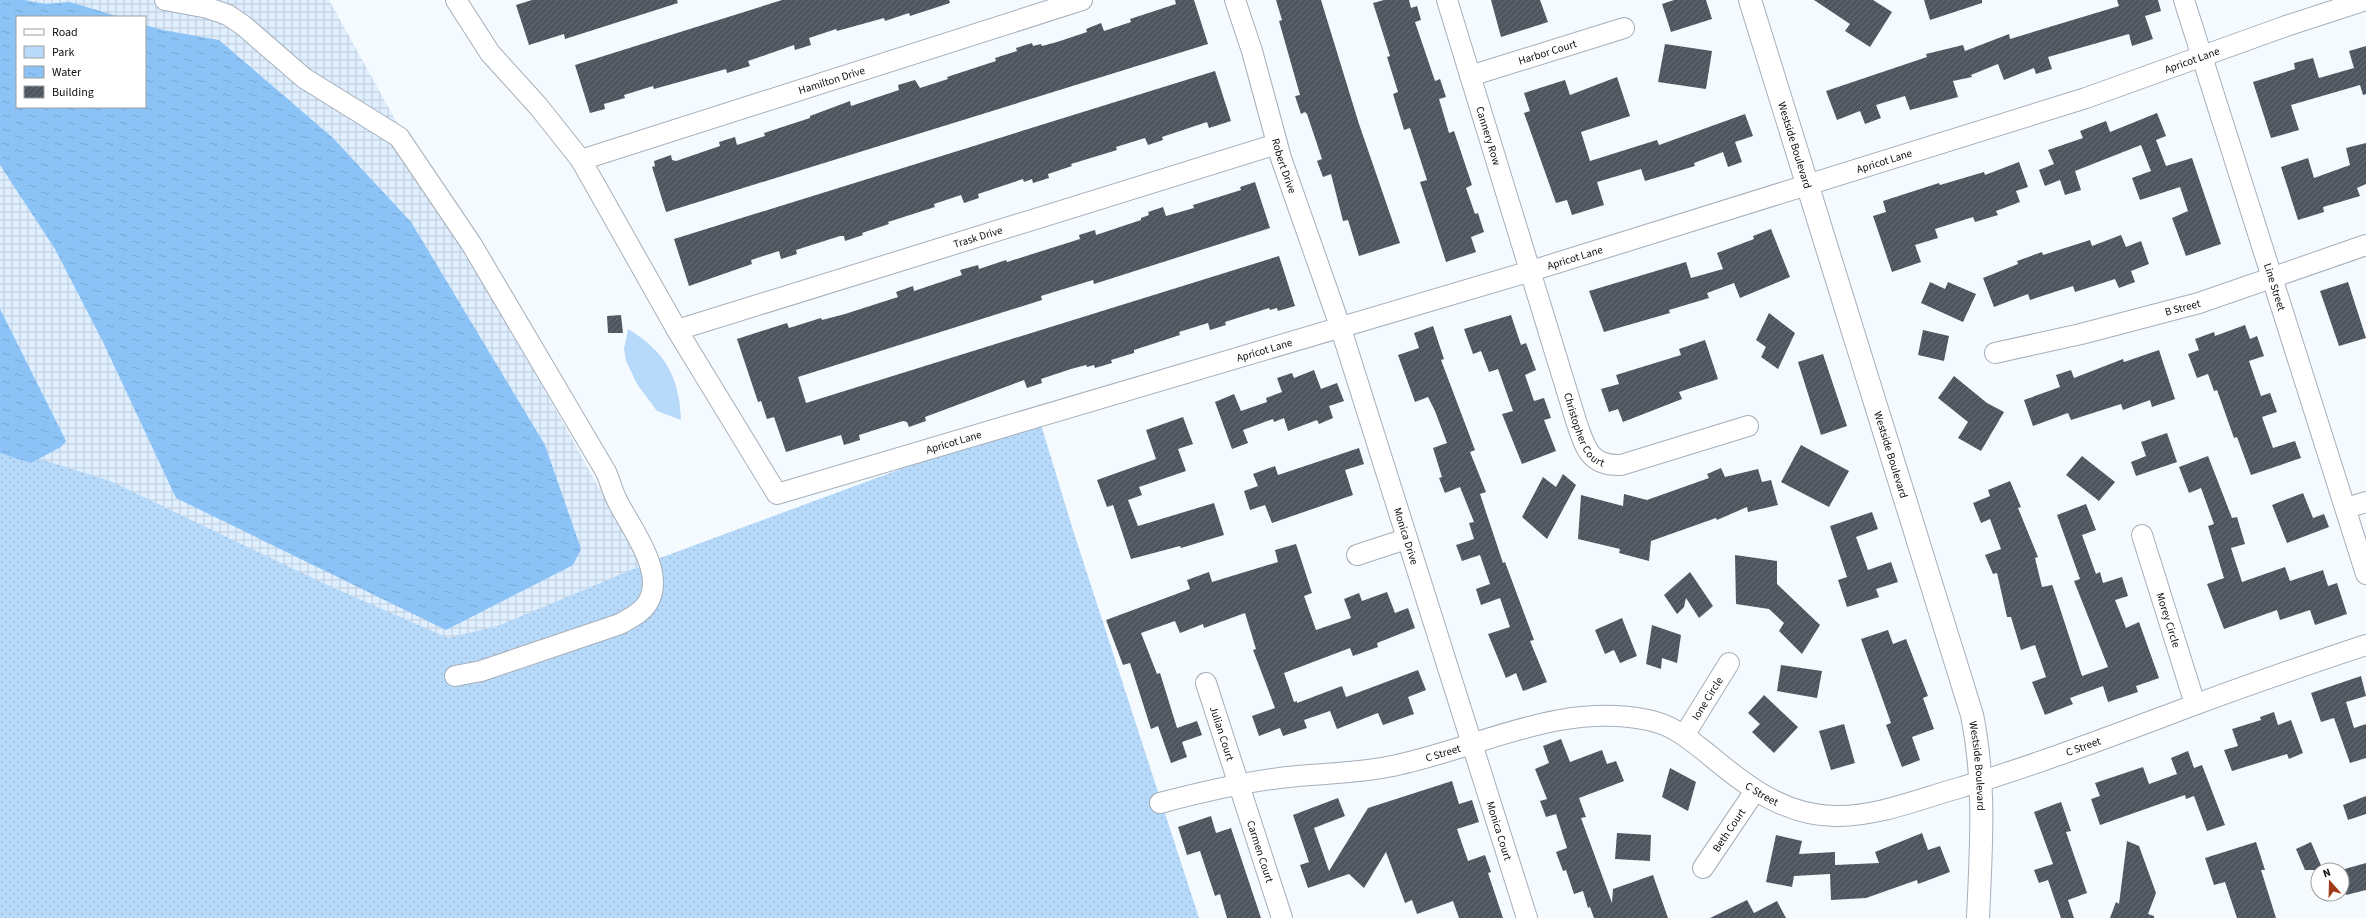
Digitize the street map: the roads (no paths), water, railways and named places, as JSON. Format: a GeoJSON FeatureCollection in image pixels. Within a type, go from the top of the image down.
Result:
{"type":"FeatureCollection","features":[{"type":"Feature","properties":{"kind":"street"},"geometry":{"type":"LineString","coordinates":[[165,0],[208,8],[228,15],[244,26],[304,78],[399,137],[480,258],[606,472],[616,499],[644,547],[651,574],[652,592],[648,602],[637,615],[620,624],[481,671],[455,676]]}},
{"type":"Feature","properties":{"kind":"street"},"geometry":{"type":"LineString","coordinates":[[456,0],[490,53],[538,106],[581,160],[678,330]]}},
{"type":"Feature","properties":{"kind":"street","name":"Hamilton Drive"},"geometry":{"type":"LineString","coordinates":[[581,160],[1082,0]]}},
{"type":"Feature","properties":{"kind":"street","name":"Robert Drive"},"geometry":{"type":"LineString","coordinates":[[1235,0],[1278,144],[1341,329]]}},
{"type":"Feature","properties":{"kind":"street","name":"Cannery Row"},"geometry":{"type":"LineString","coordinates":[[1447,0],[1531,271]]}},
{"type":"Feature","properties":{"kind":"street","name":"Westside Boulevard"},"geometry":{"type":"LineString","coordinates":[[1750,0],[1972,715],[1979,747],[1982,781],[1978,918]]}},
{"type":"Feature","properties":{"kind":"street","name":"Line Street"},"geometry":{"type":"LineString","coordinates":[[2184,0],[2366,574]]}},
{"type":"Feature","properties":{"kind":"street","name":"Apricot Lane"},"geometry":{"type":"LineString","coordinates":[[678,330],[776,494],[1341,329],[1531,271],[2086,98],[2202,56],[2366,0]]}},
{"type":"Feature","properties":{"kind":"street","name":"Harbor Court"},"geometry":{"type":"LineString","coordinates":[[1470,76],[1624,28]]}},
{"type":"Feature","properties":{"kind":"street","name":"Trask Drive"},"geometry":{"type":"LineString","coordinates":[[678,330],[1278,144]]}},
{"type":"Feature","properties":{"kind":"street","name":"B Street"},"geometry":{"type":"LineString","coordinates":[[1995,353],[2137,320],[2199,303],[2366,245]]}},
{"type":"Feature","properties":{"kind":"street","name":"Christopher Court"},"geometry":{"type":"LineString","coordinates":[[1531,271],[1582,439],[1589,453],[1596,460],[1611,465],[1621,465],[1748,426]]}},
{"type":"Feature","properties":{"kind":"street","name":"Monica Drive"},"geometry":{"type":"LineString","coordinates":[[1341,329],[1470,743]]}},
{"type":"Feature","properties":{"kind":"street"},"geometry":{"type":"LineString","coordinates":[[2346,508],[2366,502]]}},
{"type":"Feature","properties":{"kind":"street","name":"Morey Circle"},"geometry":{"type":"LineString","coordinates":[[2142,535],[2196,704]]}},
{"type":"Feature","properties":{"kind":"street"},"geometry":{"type":"LineString","coordinates":[[1357,555],[1406,539]]}},
{"type":"Feature","properties":{"kind":"street","name":"C Street"},"geometry":{"type":"LineString","coordinates":[[1160,803],[1238,785],[1388,767],[1527,726],[1567,718],[1602,715],[1649,720],[1685,734],[1755,791],[1798,810],[1822,816],[1869,813],[1982,781],[2074,751],[2196,704],[2366,645]]}},
{"type":"Feature","properties":{"kind":"street","name":"Ione Circle"},"geometry":{"type":"LineString","coordinates":[[1685,734],[1729,663]]}},
{"type":"Feature","properties":{"kind":"street","name":"Julian Court"},"geometry":{"type":"LineString","coordinates":[[1206,683],[1238,785]]}},
{"type":"Feature","properties":{"kind":"street","name":"Monica Court"},"geometry":{"type":"LineString","coordinates":[[1470,743],[1527,918]]}},
{"type":"Feature","properties":{"kind":"street","name":"Carmen Court"},"geometry":{"type":"LineString","coordinates":[[1238,785],[1282,918]]}},
{"type":"Feature","properties":{"kind":"street","name":"Beth Court"},"geometry":{"type":"LineString","coordinates":[[1703,868],[1755,791]]}},
{"type":"Feature","properties":{"kind":"water"},"geometry":{"type":"Polygon","coordinates":[[[0,0],[24,0],[46,4],[70,2],[117,16],[16,16],[16,108],[146,108],[146,25],[163,30],[219,40],[333,138],[411,222],[545,445],[581,549],[573,565],[446,630],[176,498],[103,342],[55,249],[0,165],[0,0]]]}},
{"type":"Feature","properties":{"kind":"water"},"geometry":{"type":"Polygon","coordinates":[[[0,309],[66,441],[61,447],[31,463],[0,453],[0,309]]]}}]}
